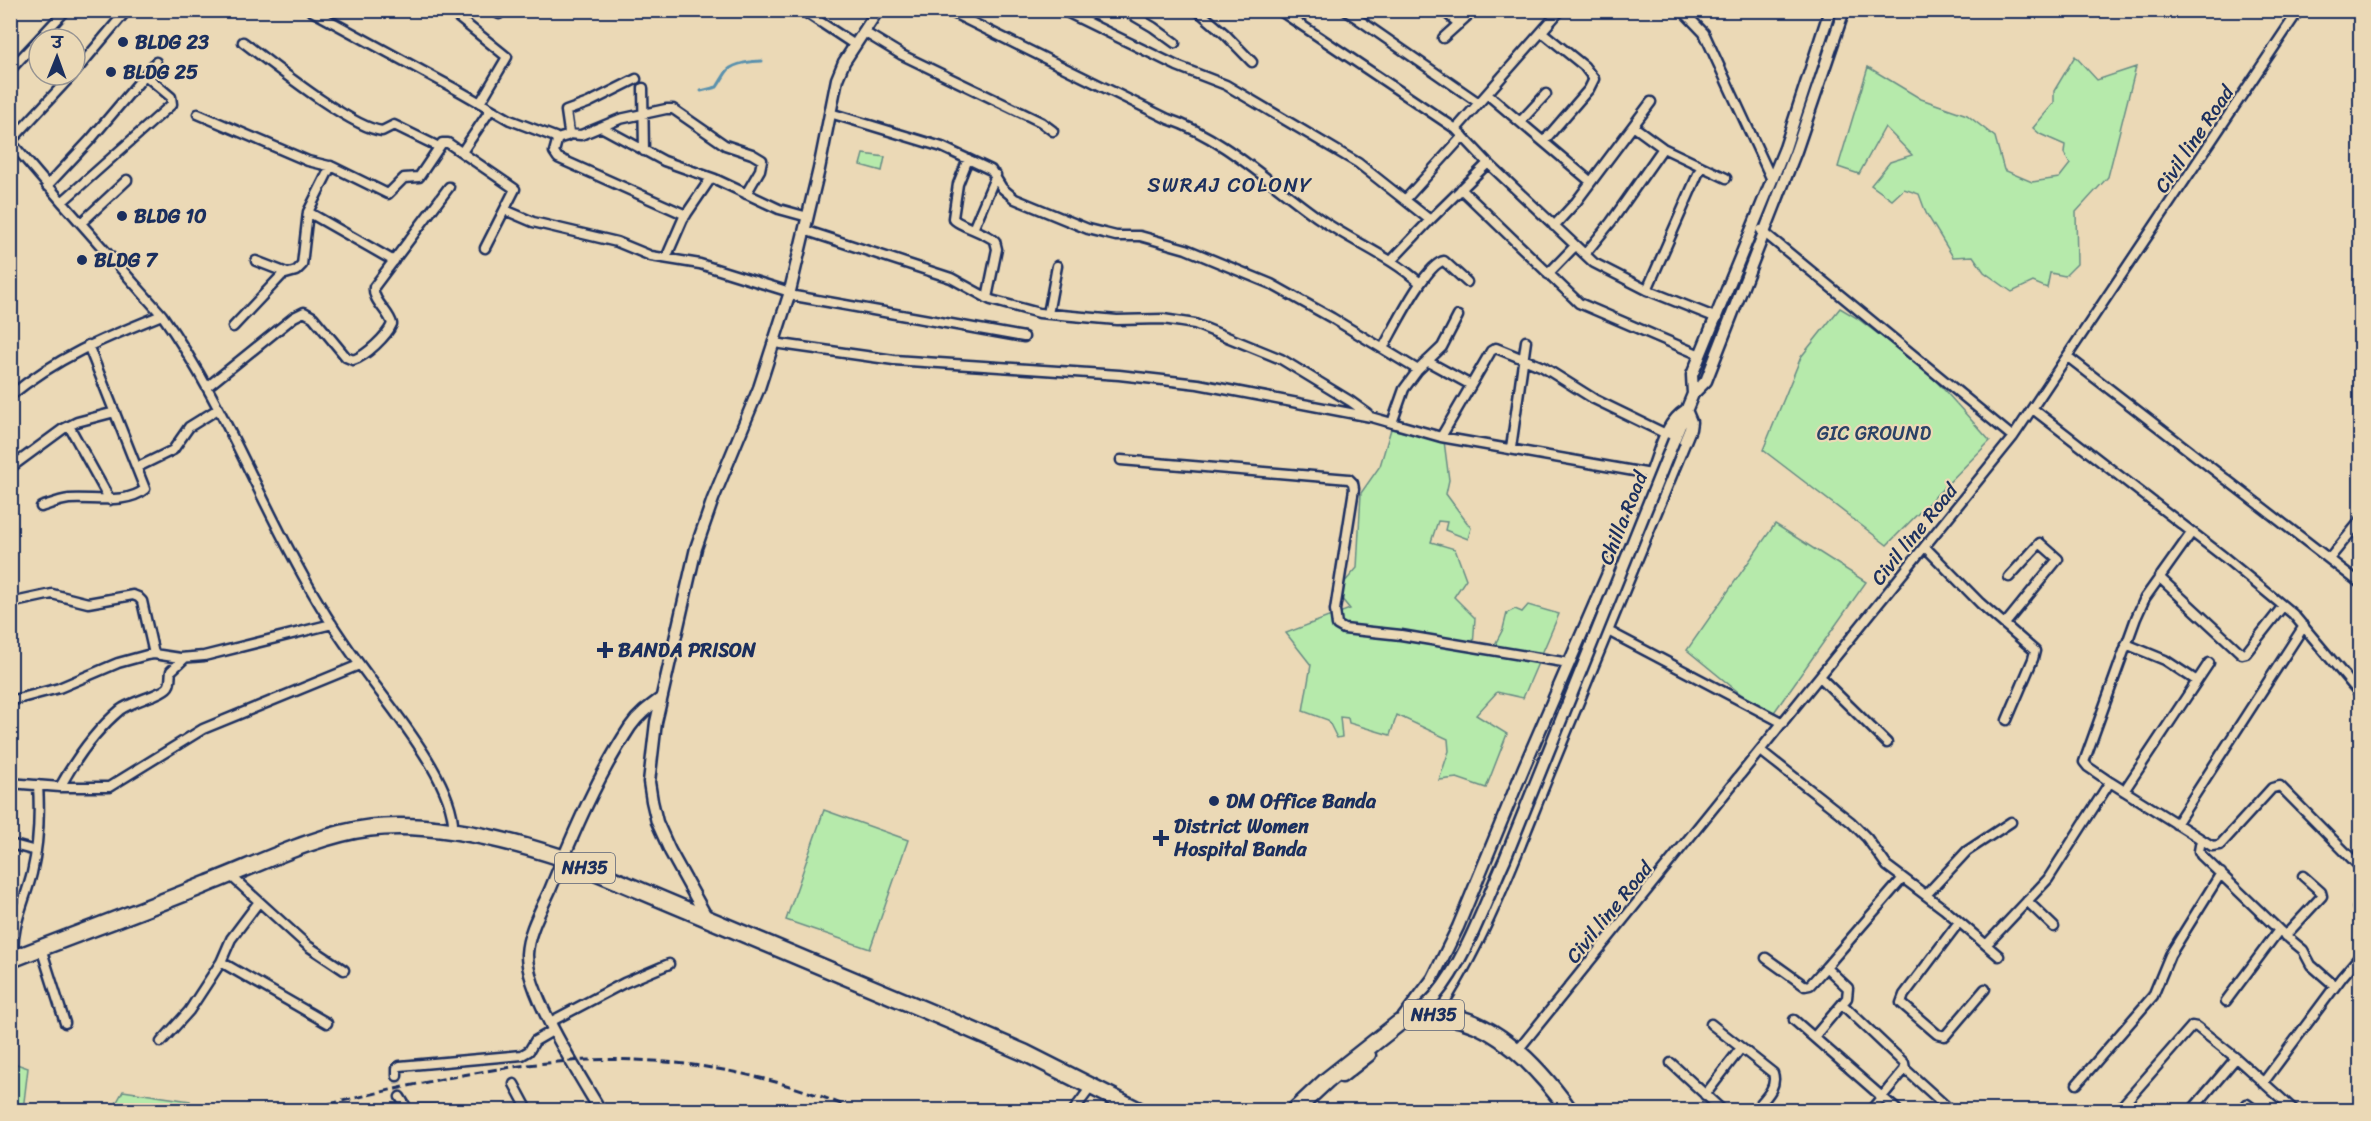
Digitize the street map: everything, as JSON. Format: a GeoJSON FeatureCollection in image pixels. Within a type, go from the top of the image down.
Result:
{"type":"FeatureCollection","features":[{"type":"Feature","properties":{"kind":"highway","name":"NH35"},"geometry":{"type":"LineString","coordinates":[[12,959],[289,851],[350,832],[398,827],[453,832],[513,843],[563,858],[1025,1053],[1138,1110]]}},
{"type":"Feature","properties":{"kind":"highway","name":"NH35"},"geometry":{"type":"LineString","coordinates":[[1297,1110],[1328,1080],[1404,1022],[1412,1018],[1435,1015],[1452,1017],[1473,1024],[1518,1050],[1547,1079],[1569,1110]]}},
{"type":"Feature","properties":{"kind":"main road"},"geometry":{"type":"LineString","coordinates":[[708,920],[670,850],[657,822],[652,801],[649,783],[651,752],[660,699],[696,548],[713,499],[759,388],[789,293],[808,217],[837,79],[844,62],[878,10]]}},
{"type":"Feature","properties":{"kind":"main road","name":"Chilla Road"},"geometry":{"type":"LineString","coordinates":[[1404,1022],[1437,994],[1454,968],[1492,887],[1670,437],[1693,394],[1692,375],[1785,148],[1830,10]]}},
{"type":"Feature","properties":{"kind":"main road"},"geometry":{"type":"LineString","coordinates":[[1693,394],[1706,381],[1765,233],[1796,151],[1844,10]]}},
{"type":"Feature","properties":{"kind":"main road"},"geometry":{"type":"LineString","coordinates":[[1435,1015],[1461,975],[1492,911],[1690,429],[1691,422],[1686,410]]}},
{"type":"Feature","properties":{"kind":"main road"},"geometry":{"type":"LineString","coordinates":[[1404,1022],[1433,978],[1454,936],[1569,663],[1651,474],[1670,437]]}},
{"type":"Feature","properties":{"kind":"main road"},"geometry":{"type":"LineString","coordinates":[[600,1110],[552,1026],[533,981],[527,954],[534,926],[588,801],[631,725],[660,699]]}},
{"type":"Feature","properties":{"kind":"street"},"geometry":{"type":"LineString","coordinates":[[50,27],[66,10]]}},
{"type":"Feature","properties":{"kind":"street"},"geometry":{"type":"LineString","coordinates":[[87,58],[127,10]]}},
{"type":"Feature","properties":{"kind":"street"},"geometry":{"type":"LineString","coordinates":[[310,10],[510,120],[557,139],[568,134],[581,135],[620,119],[674,109],[725,145],[758,157],[762,164],[746,195]]}},
{"type":"Feature","properties":{"kind":"street"},"geometry":{"type":"LineString","coordinates":[[449,10],[507,57],[480,103]]}},
{"type":"Feature","properties":{"kind":"street"},"geometry":{"type":"LineString","coordinates":[[802,10],[855,45]]}},
{"type":"Feature","properties":{"kind":"street"},"geometry":{"type":"LineString","coordinates":[[947,10],[1167,119],[1194,130],[1242,161],[1328,225],[1392,260],[1420,283]]}},
{"type":"Feature","properties":{"kind":"street"},"geometry":{"type":"LineString","coordinates":[[1062,10],[1177,66],[1226,85],[1358,163],[1430,219]]}},
{"type":"Feature","properties":{"kind":"street"},"geometry":{"type":"LineString","coordinates":[[1124,10],[1175,43]]}},
{"type":"Feature","properties":{"kind":"street"},"geometry":{"type":"LineString","coordinates":[[1197,10],[1252,62]]}},
{"type":"Feature","properties":{"kind":"street"},"geometry":{"type":"LineString","coordinates":[[1280,10],[1455,129],[1488,164],[1575,246],[1607,270],[1647,290],[1717,318]]}},
{"type":"Feature","properties":{"kind":"street"},"geometry":{"type":"LineString","coordinates":[[1345,10],[1479,102]]}},
{"type":"Feature","properties":{"kind":"street"},"geometry":{"type":"LineString","coordinates":[[1443,10],[1459,24]]}},
{"type":"Feature","properties":{"kind":"street"},"geometry":{"type":"LineString","coordinates":[[1443,38],[1474,10]]}},
{"type":"Feature","properties":{"kind":"street"},"geometry":{"type":"LineString","coordinates":[[1682,10],[1704,33],[1772,180]]}},
{"type":"Feature","properties":{"kind":"street","name":"Civil line Road"},"geometry":{"type":"LineString","coordinates":[[1518,1050],[2013,437],[2300,10]]}},
{"type":"Feature","properties":{"kind":"street"},"geometry":{"type":"LineString","coordinates":[[1455,129],[1558,13]]}},
{"type":"Feature","properties":{"kind":"street"},"geometry":{"type":"LineString","coordinates":[[864,32],[902,55],[1041,122],[1053,130]]}},
{"type":"Feature","properties":{"kind":"street"},"geometry":{"type":"LineString","coordinates":[[1542,32],[1584,66],[1594,79],[1589,89],[1544,141]]}},
{"type":"Feature","properties":{"kind":"street"},"geometry":{"type":"LineString","coordinates":[[243,42],[339,111],[373,129],[382,131],[394,125],[439,147]]}},
{"type":"Feature","properties":{"kind":"street"},"geometry":{"type":"LineString","coordinates":[[10,70],[27,52]]}},
{"type":"Feature","properties":{"kind":"street"},"geometry":{"type":"LineString","coordinates":[[47,186],[90,140],[156,62]]}},
{"type":"Feature","properties":{"kind":"street"},"geometry":{"type":"LineString","coordinates":[[62,202],[172,104],[171,97],[145,75]]}},
{"type":"Feature","properties":{"kind":"street"},"geometry":{"type":"LineString","coordinates":[[568,134],[566,111],[588,103],[636,79]]}},
{"type":"Feature","properties":{"kind":"street"},"geometry":{"type":"LineString","coordinates":[[62,87],[11,141],[47,186],[162,315],[207,387],[314,595],[359,665],[422,750],[452,809],[453,832]]}},
{"type":"Feature","properties":{"kind":"street"},"geometry":{"type":"LineString","coordinates":[[643,88],[644,151]]}},
{"type":"Feature","properties":{"kind":"street"},"geometry":{"type":"LineString","coordinates":[[1487,94],[1591,182]]}},
{"type":"Feature","properties":{"kind":"street"},"geometry":{"type":"LineString","coordinates":[[1520,122],[1546,94]]}},
{"type":"Feature","properties":{"kind":"street"},"geometry":{"type":"LineString","coordinates":[[1554,226],[1591,182],[1651,102]]}},
{"type":"Feature","properties":{"kind":"street"},"geometry":{"type":"LineString","coordinates":[[462,152],[491,109]]}},
{"type":"Feature","properties":{"kind":"street"},"geometry":{"type":"LineString","coordinates":[[830,113],[915,137],[984,166],[996,175],[1002,188],[1015,199],[1107,235],[1140,236],[1186,249],[1271,284],[1418,370]]}},
{"type":"Feature","properties":{"kind":"street"},"geometry":{"type":"LineString","coordinates":[[198,114],[308,161],[331,166],[388,194],[404,178],[419,177],[444,142],[513,186],[514,193],[485,248]]}},
{"type":"Feature","properties":{"kind":"street"},"geometry":{"type":"LineString","coordinates":[[1633,126],[1663,148],[1726,178]]}},
{"type":"Feature","properties":{"kind":"street"},"geometry":{"type":"LineString","coordinates":[[601,127],[644,151],[779,209],[808,217]]}},
{"type":"Feature","properties":{"kind":"street"},"geometry":{"type":"LineString","coordinates":[[1405,200],[1462,136]]}},
{"type":"Feature","properties":{"kind":"street"},"geometry":{"type":"LineString","coordinates":[[557,139],[554,152],[558,158],[686,215]]}},
{"type":"Feature","properties":{"kind":"street"},"geometry":{"type":"LineString","coordinates":[[1585,254],[1663,148]]}},
{"type":"Feature","properties":{"kind":"street"},"geometry":{"type":"LineString","coordinates":[[968,159],[958,184],[953,218],[958,223],[974,227],[992,238],[997,245],[987,298]]}},
{"type":"Feature","properties":{"kind":"street"},"geometry":{"type":"LineString","coordinates":[[1392,260],[1430,219],[1488,164]]}},
{"type":"Feature","properties":{"kind":"street"},"geometry":{"type":"LineString","coordinates":[[233,327],[279,278],[296,271],[302,265],[308,212],[331,166]]}},
{"type":"Feature","properties":{"kind":"street"},"geometry":{"type":"LineString","coordinates":[[1647,290],[1701,167]]}},
{"type":"Feature","properties":{"kind":"street"},"geometry":{"type":"LineString","coordinates":[[974,227],[996,175]]}},
{"type":"Feature","properties":{"kind":"street"},"geometry":{"type":"LineString","coordinates":[[666,258],[686,215],[711,178]]}},
{"type":"Feature","properties":{"kind":"street"},"geometry":{"type":"LineString","coordinates":[[81,223],[127,180]]}},
{"type":"Feature","properties":{"kind":"street"},"geometry":{"type":"LineString","coordinates":[[207,387],[294,317],[304,312],[313,317],[346,357],[353,360],[360,357],[388,331],[392,324],[391,318],[373,292],[449,187]]}},
{"type":"Feature","properties":{"kind":"street"},"geometry":{"type":"LineString","coordinates":[[1461,189],[1579,303],[1700,355]]}},
{"type":"Feature","properties":{"kind":"street"},"geometry":{"type":"LineString","coordinates":[[505,210],[533,222],[617,242],[647,254],[700,264],[789,293],[1024,337]]}},
{"type":"Feature","properties":{"kind":"street"},"geometry":{"type":"LineString","coordinates":[[308,212],[394,261]]}},
{"type":"Feature","properties":{"kind":"street"},"geometry":{"type":"LineString","coordinates":[[1754,225],[2013,437]]}},
{"type":"Feature","properties":{"kind":"street"},"geometry":{"type":"LineString","coordinates":[[804,230],[951,278],[987,298],[1048,314],[1117,320],[1163,319],[1195,324],[1281,359],[1350,400],[1371,417]]}},
{"type":"Feature","properties":{"kind":"street"},"geometry":{"type":"LineString","coordinates":[[1548,274],[1575,246]]}},
{"type":"Feature","properties":{"kind":"street"},"geometry":{"type":"LineString","coordinates":[[256,261],[287,273]]}},
{"type":"Feature","properties":{"kind":"street"},"geometry":{"type":"LineString","coordinates":[[1383,348],[1420,283],[1440,261],[1444,261],[1467,282]]}},
{"type":"Feature","properties":{"kind":"street"},"geometry":{"type":"LineString","coordinates":[[1048,314],[1057,266]]}},
{"type":"Feature","properties":{"kind":"street"},"geometry":{"type":"LineString","coordinates":[[10,396],[36,375],[88,345],[162,315]]}},
{"type":"Feature","properties":{"kind":"street"},"geometry":{"type":"LineString","coordinates":[[1392,423],[1404,389],[1418,370],[1442,347],[1458,316]]}},
{"type":"Feature","properties":{"kind":"street"},"geometry":{"type":"LineString","coordinates":[[1511,448],[1526,341]]}},
{"type":"Feature","properties":{"kind":"street"},"geometry":{"type":"LineString","coordinates":[[774,343],[894,360],[1119,375],[1198,384],[1371,417],[1441,437],[1651,474]]}},
{"type":"Feature","properties":{"kind":"street"},"geometry":{"type":"LineString","coordinates":[[41,507],[68,499],[110,500],[144,491],[145,486],[138,467],[88,345]]}},
{"type":"Feature","properties":{"kind":"street"},"geometry":{"type":"LineString","coordinates":[[1441,437],[1493,349],[1496,348],[1543,367],[1594,399],[1670,437]]}},
{"type":"Feature","properties":{"kind":"street"},"geometry":{"type":"LineString","coordinates":[[2068,357],[2361,584]]}},
{"type":"Feature","properties":{"kind":"street"},"geometry":{"type":"LineString","coordinates":[[1427,361],[1471,385]]}},
{"type":"Feature","properties":{"kind":"street"},"geometry":{"type":"LineString","coordinates":[[138,467],[173,450],[189,427],[218,409]]}},
{"type":"Feature","properties":{"kind":"street"},"geometry":{"type":"LineString","coordinates":[[2033,409],[2192,532],[2283,606],[2304,626],[2361,694]]}},
{"type":"Feature","properties":{"kind":"street"},"geometry":{"type":"LineString","coordinates":[[10,468],[54,434],[69,426],[115,412]]}},
{"type":"Feature","properties":{"kind":"street"},"geometry":{"type":"LineString","coordinates":[[69,426],[110,500]]}},
{"type":"Feature","properties":{"kind":"street"},"geometry":{"type":"LineString","coordinates":[[1121,460],[1349,479],[1354,489],[1335,610],[1337,626],[1344,629],[1401,635],[1569,663]]}},
{"type":"Feature","properties":{"kind":"street"},"geometry":{"type":"LineString","coordinates":[[2329,559],[2361,521]]}},
{"type":"Feature","properties":{"kind":"street"},"geometry":{"type":"LineString","coordinates":[[2192,532],[2145,598],[2084,756],[2084,762],[2110,782],[2212,846],[2220,845],[2276,785],[2284,789],[2361,867]]}},
{"type":"Feature","properties":{"kind":"street"},"geometry":{"type":"LineString","coordinates":[[2005,624],[2058,559],[2040,543],[2008,577]]}},
{"type":"Feature","properties":{"kind":"street"},"geometry":{"type":"LineString","coordinates":[[1925,547],[2035,651],[2007,720]]}},
{"type":"Feature","properties":{"kind":"street"},"geometry":{"type":"LineString","coordinates":[[2159,577],[2242,654],[2246,653],[2283,606]]}},
{"type":"Feature","properties":{"kind":"street"},"geometry":{"type":"LineString","coordinates":[[10,603],[52,594],[88,603],[138,597],[142,602],[154,654]]}},
{"type":"Feature","properties":{"kind":"street"},"geometry":{"type":"LineString","coordinates":[[10,701],[59,688],[118,663],[154,654],[185,658],[204,656],[332,624]]}},
{"type":"Feature","properties":{"kind":"street"},"geometry":{"type":"LineString","coordinates":[[2176,824],[2304,626]]}},
{"type":"Feature","properties":{"kind":"street"},"geometry":{"type":"LineString","coordinates":[[1608,631],[1783,723]]}},
{"type":"Feature","properties":{"kind":"street"},"geometry":{"type":"LineString","coordinates":[[2126,644],[2165,660],[2197,681]]}},
{"type":"Feature","properties":{"kind":"street"},"geometry":{"type":"LineString","coordinates":[[60,787],[78,756],[106,724],[130,704],[164,692],[170,684],[171,671],[185,658]]}},
{"type":"Feature","properties":{"kind":"street"},"geometry":{"type":"LineString","coordinates":[[2124,791],[2209,663]]}},
{"type":"Feature","properties":{"kind":"street"},"geometry":{"type":"LineString","coordinates":[[10,783],[60,787],[109,787],[203,729],[359,665]]}},
{"type":"Feature","properties":{"kind":"street"},"geometry":{"type":"LineString","coordinates":[[1820,676],[1887,743]]}},
{"type":"Feature","properties":{"kind":"street"},"geometry":{"type":"LineString","coordinates":[[1761,751],[1851,822],[1867,838],[1887,866],[1926,895],[1999,956]]}},
{"type":"Feature","properties":{"kind":"street"},"geometry":{"type":"LineString","coordinates":[[1986,945],[2059,865],[2110,782]]}},
{"type":"Feature","properties":{"kind":"street"},"geometry":{"type":"LineString","coordinates":[[12,959],[13,935],[32,874],[40,826],[38,785]]}},
{"type":"Feature","properties":{"kind":"street"},"geometry":{"type":"LineString","coordinates":[[1926,895],[1966,851],[2011,822]]}},
{"type":"Feature","properties":{"kind":"street"},"geometry":{"type":"LineString","coordinates":[[2201,840],[2199,851],[2282,933],[2303,950],[2311,965],[2335,987]]}},
{"type":"Feature","properties":{"kind":"street"},"geometry":{"type":"LineString","coordinates":[[10,844],[36,851]]}},
{"type":"Feature","properties":{"kind":"street"},"geometry":{"type":"LineString","coordinates":[[2077,1084],[2153,996],[2170,955],[2221,873]]}},
{"type":"Feature","properties":{"kind":"street"},"geometry":{"type":"LineString","coordinates":[[230,875],[258,903],[308,946],[344,970]]}},
{"type":"Feature","properties":{"kind":"street"},"geometry":{"type":"LineString","coordinates":[[2226,1001],[2282,933],[2322,896],[2321,892],[2303,876]]}},
{"type":"Feature","properties":{"kind":"street"},"geometry":{"type":"LineString","coordinates":[[1766,958],[1805,986],[1810,985],[1903,878]]}},
{"type":"Feature","properties":{"kind":"street"},"geometry":{"type":"LineString","coordinates":[[2027,901],[2054,927]]}},
{"type":"Feature","properties":{"kind":"street"},"geometry":{"type":"LineString","coordinates":[[161,1042],[189,1011],[221,962],[231,939],[258,903]]}},
{"type":"Feature","properties":{"kind":"street"},"geometry":{"type":"LineString","coordinates":[[2361,903],[2358,908],[2361,914]]}},
{"type":"Feature","properties":{"kind":"street"},"geometry":{"type":"LineString","coordinates":[[1959,922],[1904,995],[1901,1003],[1937,1034],[1945,1036],[1985,988]]}},
{"type":"Feature","properties":{"kind":"street"},"geometry":{"type":"LineString","coordinates":[[41,948],[65,1023]]}},
{"type":"Feature","properties":{"kind":"street"},"geometry":{"type":"LineString","coordinates":[[2263,1083],[2361,956]]}},
{"type":"Feature","properties":{"kind":"street"},"geometry":{"type":"LineString","coordinates":[[221,962],[327,1023]]}},
{"type":"Feature","properties":{"kind":"street"},"geometry":{"type":"LineString","coordinates":[[397,1076],[397,1068],[400,1066],[522,1055],[529,1051],[535,1041],[552,1026],[624,983],[669,964]]}},
{"type":"Feature","properties":{"kind":"street"},"geometry":{"type":"LineString","coordinates":[[1814,1036],[1847,998],[1848,988],[1826,967]]}},
{"type":"Feature","properties":{"kind":"street"},"geometry":{"type":"LineString","coordinates":[[1842,1004],[1904,1064],[1905,1069],[1948,1108]]}},
{"type":"Feature","properties":{"kind":"street"},"geometry":{"type":"LineString","coordinates":[[1794,1020],[1897,1110]]}},
{"type":"Feature","properties":{"kind":"street"},"geometry":{"type":"LineString","coordinates":[[1712,1024],[1773,1073],[1775,1080],[1773,1088],[1755,1110]]}},
{"type":"Feature","properties":{"kind":"street"},"geometry":{"type":"LineString","coordinates":[[2122,1106],[2192,1026],[2197,1027],[2236,1058],[2294,1110]]}},
{"type":"Feature","properties":{"kind":"street"},"geometry":{"type":"LineString","coordinates":[[1705,1095],[1741,1048]]}},
{"type":"Feature","properties":{"kind":"street"},"geometry":{"type":"LineString","coordinates":[[2192,1110],[2236,1058]]}},
{"type":"Feature","properties":{"kind":"street"},"geometry":{"type":"LineString","coordinates":[[1671,1063],[1722,1110]]}},
{"type":"Feature","properties":{"kind":"street"},"geometry":{"type":"LineString","coordinates":[[1871,1110],[1905,1069]]}},
{"type":"Feature","properties":{"kind":"street"},"geometry":{"type":"LineString","coordinates":[[513,1084],[528,1110]]}},
{"type":"Feature","properties":{"kind":"street"},"geometry":{"type":"LineString","coordinates":[[1074,1110],[1091,1087]]}},
{"type":"Feature","properties":{"kind":"street"},"geometry":{"type":"LineString","coordinates":[[400,1097],[408,1110],[435,1110]]}},
{"type":"Feature","properties":{"kind":"street"},"geometry":{"type":"LineString","coordinates":[[2247,1104],[2255,1110]]}},
{"type":"Feature","properties":{"kind":"green space"},"geometry":{"type":"Polygon","coordinates":[[[2075,56],[2097,80],[2136,67],[2108,177],[2076,212],[2077,264],[2065,276],[2050,273],[2047,288],[2033,282],[2012,292],[1984,272],[1973,256],[1953,257],[1926,213],[1919,194],[1904,189],[1892,200],[1871,185],[1890,162],[1912,155],[1885,127],[1859,174],[1838,167],[1868,67],[1921,99],[1967,115],[1995,137],[2004,170],[2032,182],[2059,178],[2070,164],[2064,153],[2065,145],[2040,134],[2033,128],[2054,103],[2054,91],[2075,56]]]}},
{"type":"Feature","properties":{"kind":"green space"},"geometry":{"type":"Polygon","coordinates":[[[863,154],[885,157],[882,171],[860,165],[863,154]]]}},
{"type":"Feature","properties":{"kind":"green space","name":"GIC GROUND"},"geometry":{"type":"Polygon","coordinates":[[[1840,308],[1857,318],[1929,373],[1990,441],[1887,545],[1763,450],[1801,357],[1840,308]]]}},
{"type":"Feature","properties":{"kind":"green space"},"geometry":{"type":"Polygon","coordinates":[[[1391,429],[1444,441],[1449,480],[1446,494],[1471,528],[1468,539],[1445,530],[1447,522],[1438,521],[1431,542],[1455,549],[1466,579],[1454,597],[1475,618],[1473,647],[1490,654],[1503,629],[1507,613],[1515,609],[1522,612],[1528,605],[1559,614],[1523,698],[1497,692],[1476,715],[1507,734],[1486,788],[1457,778],[1439,780],[1449,751],[1448,739],[1397,715],[1390,735],[1349,723],[1348,718],[1340,717],[1342,737],[1337,738],[1328,720],[1303,711],[1311,665],[1286,633],[1350,609],[1336,592],[1357,568],[1361,493],[1380,466],[1391,429]]]}},
{"type":"Feature","properties":{"kind":"green space"},"geometry":{"type":"Polygon","coordinates":[[[1775,524],[1866,582],[1770,718],[1687,650],[1775,524]]]}},
{"type":"Feature","properties":{"kind":"green space"},"geometry":{"type":"Polygon","coordinates":[[[824,810],[908,840],[870,949],[786,920],[824,810]]]}},
{"type":"Feature","properties":{"kind":"green space"},"geometry":{"type":"Polygon","coordinates":[[[11,1062],[28,1068],[23,1110],[11,1110],[11,1062]]]}},
{"type":"Feature","properties":{"kind":"green space"},"geometry":{"type":"Polygon","coordinates":[[[123,1091],[190,1101],[191,1110],[92,1110],[114,1107],[123,1091]]]}},
{"type":"Feature","properties":{"kind":"waterway"},"geometry":{"type":"LineString","coordinates":[[701,91],[717,87],[728,70],[735,66],[762,61]]}},
{"type":"Feature","properties":{"kind":"tunnel"},"geometry":{"type":"LineString","coordinates":[[397,1076],[400,1097]]}},
{"type":"Feature","properties":{"kind":"railway"},"geometry":{"type":"LineString","coordinates":[[303,1110],[402,1087],[503,1068],[607,1060],[680,1063],[752,1076],[787,1085],[855,1110]]}},
{"type":"Feature","properties":{"kind":"place","name":"BLDG 23"},"geometry":{"type":"Point","coordinates":[123,42]}},
{"type":"Feature","properties":{"kind":"place","name":"BLDG 25"},"geometry":{"type":"Point","coordinates":[111,72]}},
{"type":"Feature","properties":{"kind":"place","name":"BLDG 10"},"geometry":{"type":"Point","coordinates":[122,216]}},
{"type":"Feature","properties":{"kind":"place","name":"BLDG 7"},"geometry":{"type":"Point","coordinates":[82,260]}},
{"type":"Feature","properties":{"kind":"place","name":"BANDA PRISON"},"geometry":{"type":"Point","coordinates":[605,650]}},
{"type":"Feature","properties":{"kind":"place","name":"DM Office Banda"},"geometry":{"type":"Point","coordinates":[1214,801]}},
{"type":"Feature","properties":{"kind":"place","name":"District Women Hospital Banda"},"geometry":{"type":"Point","coordinates":[1161,838]}},
{"type":"Feature","properties":{"kind":"district","name":"SWRAJ COLONY"},"geometry":{"type":"Point","coordinates":[1230,185]}}]}
